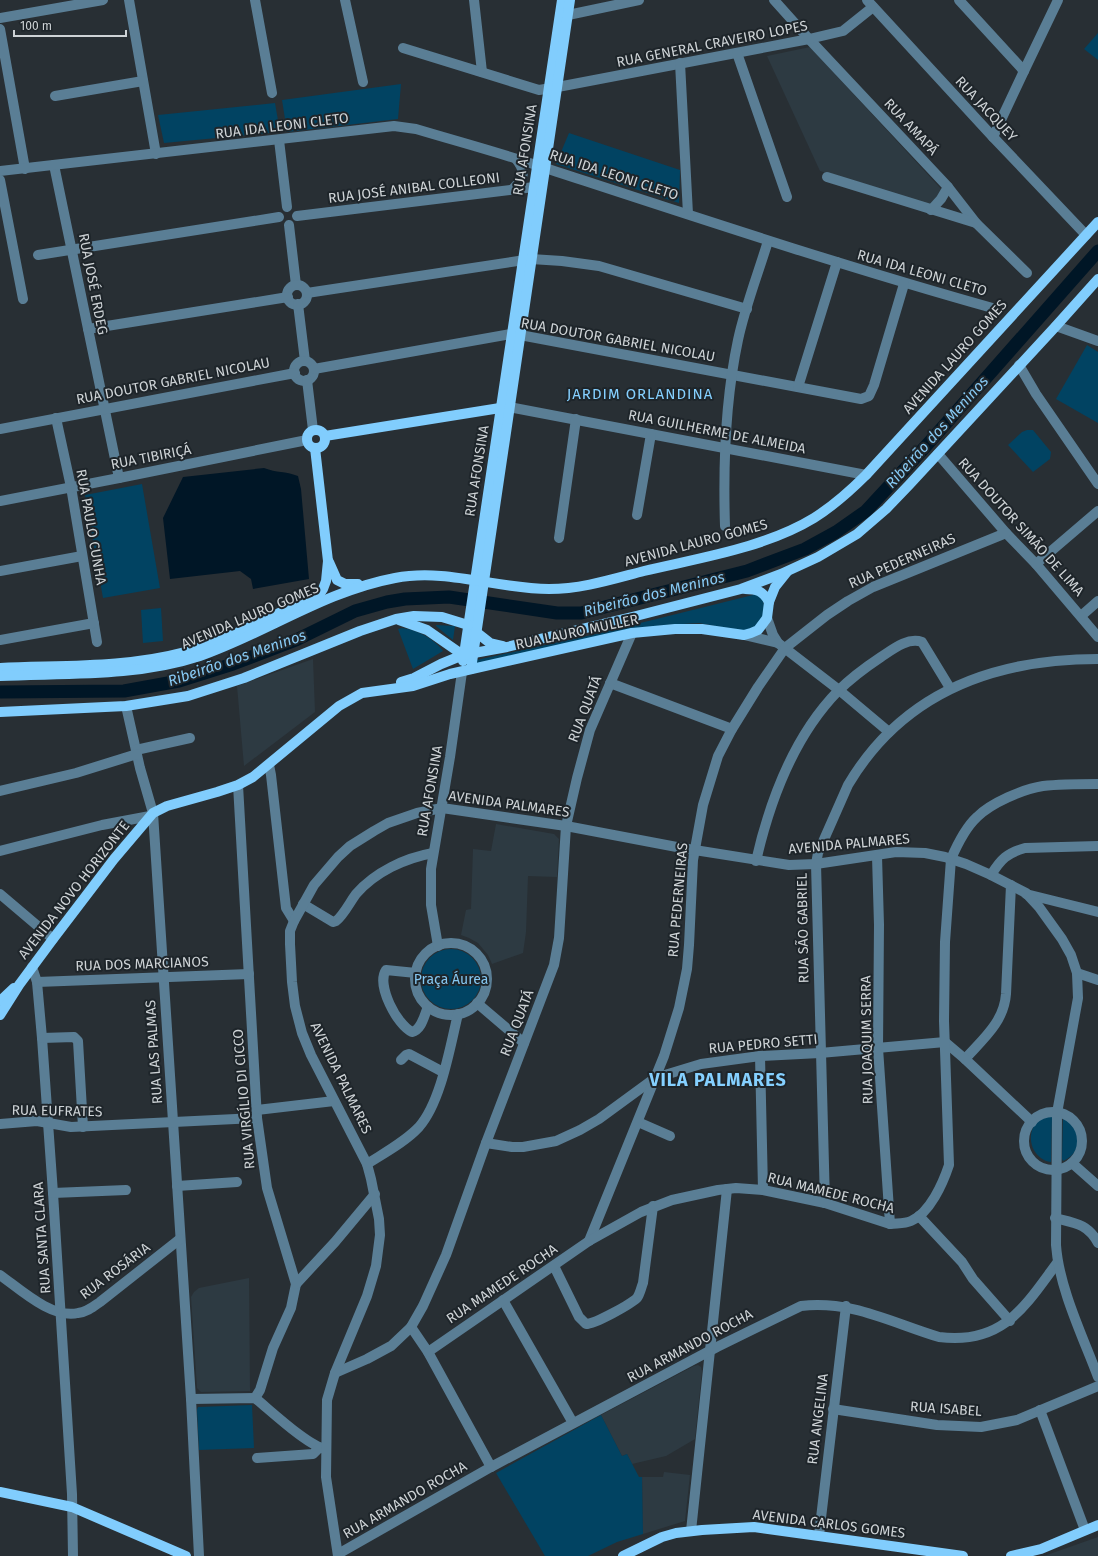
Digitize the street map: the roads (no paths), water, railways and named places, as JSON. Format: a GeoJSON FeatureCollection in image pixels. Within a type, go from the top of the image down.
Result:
{"type":"FeatureCollection","features":[{"type":"Feature","properties":{"kind":"main road","name":"RUA AFONSINA"},"geometry":{"type":"LineString","coordinates":[[468,655],[476,632],[474,614],[541,166],[562,0]]}},
{"type":"Feature","properties":{"kind":"main road","name":"RUA AFONSINA"},"geometry":{"type":"LineString","coordinates":[[552,88],[570,0]]}},
{"type":"Feature","properties":{"kind":"main road","name":"RUA AFONSINA"},"geometry":{"type":"LineString","coordinates":[[527,260],[534,187],[541,166]]}},
{"type":"Feature","properties":{"kind":"main road","name":"AVENIDA LAURO GOMES"},"geometry":{"type":"LineString","coordinates":[[0,676],[110,672],[174,663],[222,647],[324,600],[366,584],[400,577],[414,576],[478,585],[530,588],[552,589],[584,586],[741,548],[784,533],[812,520],[835,504],[866,475],[1098,222]]}},
{"type":"Feature","properties":{"kind":"main road"},"geometry":{"type":"LineString","coordinates":[[744,635],[758,630],[767,618],[769,602],[775,587],[787,572],[818,557],[858,534],[886,509],[1096,284]]}},
{"type":"Feature","properties":{"kind":"main road","name":"RUA GUILHERME DE ALMEIDA"},"geometry":{"type":"LineString","coordinates":[[325,436],[505,407]]}},
{"type":"Feature","properties":{"kind":"main road"},"geometry":{"type":"LineString","coordinates":[[315,448],[323,445],[325,436],[321,431],[313,430],[308,435],[307,440],[309,444],[315,448],[328,561]]}},
{"type":"Feature","properties":{"kind":"main road","name":"AVENIDA LAURO GOMES"},"geometry":{"type":"LineString","coordinates":[[328,561],[335,579],[339,582],[345,584],[366,584]]}},
{"type":"Feature","properties":{"kind":"main road","name":"AVENIDA LAURO GOMES"},"geometry":{"type":"LineString","coordinates":[[0,668],[125,663],[159,658],[198,648],[316,596],[321,592],[325,585],[328,561]]}},
{"type":"Feature","properties":{"kind":"main road","name":"RUA LAURO MULLER"},"geometry":{"type":"LineString","coordinates":[[372,691],[414,678],[441,664],[468,655],[636,616],[742,589],[787,572]]}},
{"type":"Feature","properties":{"kind":"main road"},"geometry":{"type":"LineString","coordinates":[[742,589],[758,590],[769,602]]}},
{"type":"Feature","properties":{"kind":"main road","name":"RUA AFONSINA"},"geometry":{"type":"LineString","coordinates":[[466,670],[468,655],[468,625],[474,614]]}},
{"type":"Feature","properties":{"kind":"main road"},"geometry":{"type":"LineString","coordinates":[[0,712],[126,706],[188,696],[244,678],[360,631],[396,619],[414,616],[432,616],[452,619],[468,625]]}},
{"type":"Feature","properties":{"kind":"main road"},"geometry":{"type":"LineString","coordinates":[[396,619],[428,630],[468,655]]}},
{"type":"Feature","properties":{"kind":"main road","name":"RUA LAURO MULLER"},"geometry":{"type":"LineString","coordinates":[[151,814],[167,806],[238,785],[253,777],[339,706],[362,693],[413,686],[466,670],[632,634],[702,629],[744,635]]}},
{"type":"Feature","properties":{"kind":"main road"},"geometry":{"type":"LineString","coordinates":[[476,632],[490,643],[507,647]]}},
{"type":"Feature","properties":{"kind":"main road","name":"AVENIDA NOVO HORIZONTE"},"geometry":{"type":"LineString","coordinates":[[0,1015],[3,999],[19,985],[118,854],[151,814]]}},
{"type":"Feature","properties":{"kind":"main road"},"geometry":{"type":"LineString","coordinates":[[0,1492],[72,1507],[186,1556]]}},
{"type":"Feature","properties":{"kind":"main road"},"geometry":{"type":"LineString","coordinates":[[1011,1556],[1041,1549],[1098,1525]]}},
{"type":"Feature","properties":{"kind":"main road","name":"AVENIDA CARLOS GOMES"},"geometry":{"type":"LineString","coordinates":[[623,1556],[662,1537],[691,1530],[754,1527],[819,1535],[958,1556]]}},
{"type":"Feature","properties":{"kind":"street"},"geometry":{"type":"LineString","coordinates":[[0,18],[103,0]]}},
{"type":"Feature","properties":{"kind":"street"},"geometry":{"type":"LineString","coordinates":[[129,0],[156,154]]}},
{"type":"Feature","properties":{"kind":"street"},"geometry":{"type":"LineString","coordinates":[[255,0],[272,93]]}},
{"type":"Feature","properties":{"kind":"street"},"geometry":{"type":"LineString","coordinates":[[345,0],[363,82]]}},
{"type":"Feature","properties":{"kind":"street"},"geometry":{"type":"LineString","coordinates":[[474,0],[482,72]]}},
{"type":"Feature","properties":{"kind":"street"},"geometry":{"type":"LineString","coordinates":[[568,14],[639,0]]}},
{"type":"Feature","properties":{"kind":"street","name":"RUA AMAPÁ"},"geometry":{"type":"LineString","coordinates":[[774,0],[948,186],[976,223],[1027,273]]}},
{"type":"Feature","properties":{"kind":"street"},"geometry":{"type":"LineString","coordinates":[[959,0],[1024,71]]}},
{"type":"Feature","properties":{"kind":"street"},"geometry":{"type":"LineString","coordinates":[[993,138],[1058,0]]}},
{"type":"Feature","properties":{"kind":"street","name":"RUA GENERAL CRAVEIRO LOPES"},"geometry":{"type":"LineString","coordinates":[[403,48],[539,90],[737,53],[843,31],[870,3]]}},
{"type":"Feature","properties":{"kind":"street","name":"RUA JACQUEY"},"geometry":{"type":"LineString","coordinates":[[870,3],[993,138],[1086,235]]}},
{"type":"Feature","properties":{"kind":"street"},"geometry":{"type":"LineString","coordinates":[[0,29],[25,169]]}},
{"type":"Feature","properties":{"kind":"street"},"geometry":{"type":"LineString","coordinates":[[737,53],[787,197]]}},
{"type":"Feature","properties":{"kind":"street"},"geometry":{"type":"LineString","coordinates":[[680,63],[688,214]]}},
{"type":"Feature","properties":{"kind":"street"},"geometry":{"type":"LineString","coordinates":[[55,96],[143,81]]}},
{"type":"Feature","properties":{"kind":"street"},"geometry":{"type":"LineString","coordinates":[[0,92],[10,91]]}},
{"type":"Feature","properties":{"kind":"street","name":"RUA IDA LEONI CLETO"},"geometry":{"type":"LineString","coordinates":[[0,171],[403,126],[541,166],[768,241],[904,284],[996,310]]}},
{"type":"Feature","properties":{"kind":"street"},"geometry":{"type":"LineString","coordinates":[[280,140],[287,207]]}},
{"type":"Feature","properties":{"kind":"street"},"geometry":{"type":"LineString","coordinates":[[512,190],[519,182],[523,174],[522,166],[516,159]]}},
{"type":"Feature","properties":{"kind":"street","name":"RUA JOSÉ ERDEG"},"geometry":{"type":"LineString","coordinates":[[54,165],[73,249],[119,478]]}},
{"type":"Feature","properties":{"kind":"street"},"geometry":{"type":"LineString","coordinates":[[827,177],[976,223]]}},
{"type":"Feature","properties":{"kind":"street"},"geometry":{"type":"LineString","coordinates":[[0,180],[23,299]]}},
{"type":"Feature","properties":{"kind":"street"},"geometry":{"type":"LineString","coordinates":[[931,210],[942,199],[948,186]]}},
{"type":"Feature","properties":{"kind":"street","name":"RUA JOSÉ ANIBAL COLLEONI"},"geometry":{"type":"LineString","coordinates":[[297,216],[534,187]]}},
{"type":"Feature","properties":{"kind":"street"},"geometry":{"type":"LineString","coordinates":[[287,207],[294,210],[297,216],[295,221],[289,225],[283,224],[279,217],[282,209],[287,207]]}},
{"type":"Feature","properties":{"kind":"street"},"geometry":{"type":"LineString","coordinates":[[38,256],[73,249],[279,217]]}},
{"type":"Feature","properties":{"kind":"street"},"geometry":{"type":"LineString","coordinates":[[289,225],[296,285]]}},
{"type":"Feature","properties":{"kind":"street"},"geometry":{"type":"LineString","coordinates":[[725,526],[725,448],[727,409],[732,375],[738,340],[768,241]]}},
{"type":"Feature","properties":{"kind":"street"},"geometry":{"type":"LineString","coordinates":[[307,293],[527,260],[562,260],[599,266],[747,309]]}},
{"type":"Feature","properties":{"kind":"street"},"geometry":{"type":"LineString","coordinates":[[798,387],[837,262]]}},
{"type":"Feature","properties":{"kind":"street","name":"RUA DOUTOR GABRIEL NICOLAU"},"geometry":{"type":"LineString","coordinates":[[314,369],[516,335],[798,387],[854,399],[862,399],[869,396],[878,372],[904,284]]}},
{"type":"Feature","properties":{"kind":"street"},"geometry":{"type":"LineString","coordinates":[[296,285],[304,288],[307,293],[306,299],[298,304],[293,304],[288,297],[288,291],[290,288],[296,285]]}},
{"type":"Feature","properties":{"kind":"street"},"geometry":{"type":"LineString","coordinates":[[88,329],[288,297]]}},
{"type":"Feature","properties":{"kind":"street"},"geometry":{"type":"LineString","coordinates":[[298,304],[305,361]]}},
{"type":"Feature","properties":{"kind":"street"},"geometry":{"type":"LineString","coordinates":[[1056,326],[1098,341]]}},
{"type":"Feature","properties":{"kind":"street"},"geometry":{"type":"LineString","coordinates":[[305,361],[310,363],[314,369],[312,377],[307,380],[301,380],[295,373],[297,364],[305,361]]}},
{"type":"Feature","properties":{"kind":"street"},"geometry":{"type":"LineString","coordinates":[[1020,365],[1036,394],[1098,484]]}},
{"type":"Feature","properties":{"kind":"street","name":"RUA DOUTOR GABRIEL NICOLAU"},"geometry":{"type":"LineString","coordinates":[[0,429],[104,408],[295,373]]}},
{"type":"Feature","properties":{"kind":"street"},"geometry":{"type":"LineString","coordinates":[[307,380],[313,430]]}},
{"type":"Feature","properties":{"kind":"street","name":"RUA GUILHERME DE ALMEIDA"},"geometry":{"type":"LineString","coordinates":[[505,407],[576,419],[866,475]]}},
{"type":"Feature","properties":{"kind":"street","name":"RUA PAULO CUNHA"},"geometry":{"type":"LineString","coordinates":[[56,418],[97,642]]}},
{"type":"Feature","properties":{"kind":"street"},"geometry":{"type":"LineString","coordinates":[[559,538],[576,419]]}},
{"type":"Feature","properties":{"kind":"street"},"geometry":{"type":"LineString","coordinates":[[637,515],[651,434]]}},
{"type":"Feature","properties":{"kind":"street","name":"RUA TIBIRIÇÁ"},"geometry":{"type":"LineString","coordinates":[[0,501],[307,440]]}},
{"type":"Feature","properties":{"kind":"street","name":"RUA DOUTOR SIMÃO DE LIMA"},"geometry":{"type":"LineString","coordinates":[[938,454],[1006,533],[1036,564],[1098,637]]}},
{"type":"Feature","properties":{"kind":"street"},"geometry":{"type":"LineString","coordinates":[[1036,564],[1098,511]]}},
{"type":"Feature","properties":{"kind":"street","name":"RUA PEDERNEIRAS"},"geometry":{"type":"LineString","coordinates":[[589,1242],[664,1056],[684,987],[689,945],[695,850],[703,805],[718,756],[732,729],[782,645],[873,587],[1006,533]]}},
{"type":"Feature","properties":{"kind":"street"},"geometry":{"type":"LineString","coordinates":[[0,571],[82,556]]}},
{"type":"Feature","properties":{"kind":"street"},"geometry":{"type":"LineString","coordinates":[[1081,616],[1098,601]]}},
{"type":"Feature","properties":{"kind":"street"},"geometry":{"type":"LineString","coordinates":[[767,618],[773,635],[782,645],[889,732]]}},
{"type":"Feature","properties":{"kind":"street"},"geometry":{"type":"LineString","coordinates":[[0,640],[94,623]]}},
{"type":"Feature","properties":{"kind":"street","name":"RUA QUATÁ"},"geometry":{"type":"LineString","coordinates":[[335,1373],[382,1352],[411,1327],[429,1293],[446,1255],[486,1143],[547,986],[558,950],[566,826],[588,738],[632,634]]}},
{"type":"Feature","properties":{"kind":"street"},"geometry":{"type":"LineString","coordinates":[[744,635],[782,645]]}},
{"type":"Feature","properties":{"kind":"street"},"geometry":{"type":"LineString","coordinates":[[756,861],[763,829],[786,770],[808,730],[820,712],[839,690],[864,669],[889,652],[909,641],[916,640],[922,642],[950,688]]}},
{"type":"Feature","properties":{"kind":"street","name":"RUA SÃO GABRIEL"},"geometry":{"type":"LineString","coordinates":[[825,1203],[816,864],[818,853],[848,785],[895,726],[927,702],[950,688],[976,677],[1004,669],[1074,659],[1098,659]]}},
{"type":"Feature","properties":{"kind":"street","name":"RUA AFONSINA"},"geometry":{"type":"LineString","coordinates":[[438,946],[431,905],[431,882],[434,853],[466,670]]}},
{"type":"Feature","properties":{"kind":"street"},"geometry":{"type":"LineString","coordinates":[[610,683],[732,729]]}},
{"type":"Feature","properties":{"kind":"street","name":"RUA LAS PALMAS"},"geometry":{"type":"LineString","coordinates":[[126,706],[151,814],[191,1399],[199,1556]]}},
{"type":"Feature","properties":{"kind":"street"},"geometry":{"type":"LineString","coordinates":[[0,791],[76,773],[136,752],[190,738]]}},
{"type":"Feature","properties":{"kind":"street"},"geometry":{"type":"LineString","coordinates":[[268,765],[271,775],[285,903],[288,913],[294,921]]}},
{"type":"Feature","properties":{"kind":"street","name":"RUA MAMEDE ROCHA"},"geometry":{"type":"LineString","coordinates":[[428,1352],[589,1242],[653,1206],[672,1200],[718,1190],[736,1188],[763,1190],[825,1203],[890,1224],[912,1221],[919,1216],[936,1195],[949,1165],[945,1042],[945,942],[946,909],[951,859],[971,823],[977,816],[989,808],[1014,796],[1043,786],[1098,784]]}},
{"type":"Feature","properties":{"kind":"street","name":"RUA VIRGÍLIO DI CICCO"},"geometry":{"type":"LineString","coordinates":[[238,785],[257,1114],[267,1188],[296,1284],[291,1308],[272,1348],[260,1390],[255,1398]]}},
{"type":"Feature","properties":{"kind":"street","name":"AVENIDA PALMARES"},"geometry":{"type":"LineString","coordinates":[[338,1555],[329,1503],[323,1449],[327,1400],[335,1373],[367,1296],[376,1266],[380,1235],[379,1219],[367,1164],[311,1055],[297,1020],[290,962],[290,931],[314,885],[338,857],[362,838],[388,823],[417,813],[442,808],[566,826],[789,866],[816,864],[896,852],[934,854],[992,875],[1026,893],[1039,907],[1062,939],[1071,955],[1077,973],[1078,998],[1057,1113],[1057,1263],[1062,1281],[1098,1377]]}},
{"type":"Feature","properties":{"kind":"street","name":"RUA LAURO MULLER"},"geometry":{"type":"LineString","coordinates":[[0,851],[151,814]]}},
{"type":"Feature","properties":{"kind":"street"},"geometry":{"type":"LineString","coordinates":[[992,875],[1003,858],[1017,850],[1025,848],[1098,846]]}},
{"type":"Feature","properties":{"kind":"street"},"geometry":{"type":"LineString","coordinates":[[303,904],[333,922],[336,921],[357,893],[385,871],[414,857],[434,853]]}},
{"type":"Feature","properties":{"kind":"street","name":"RUA JOAQUIM SERRA"},"geometry":{"type":"LineString","coordinates":[[877,856],[879,925],[878,1048],[890,1224]]}},
{"type":"Feature","properties":{"kind":"street"},"geometry":{"type":"LineString","coordinates":[[965,1059],[995,1025],[1003,1011],[1006,994],[1011,885]]}},
{"type":"Feature","properties":{"kind":"street"},"geometry":{"type":"LineString","coordinates":[[1026,893],[1098,912]]}},
{"type":"Feature","properties":{"kind":"street"},"geometry":{"type":"LineString","coordinates":[[0,894],[53,939]]}},
{"type":"Feature","properties":{"kind":"street"},"geometry":{"type":"LineString","coordinates":[[455,944],[464,946],[471,950],[482,963],[486,979],[482,996],[469,1010],[458,1014],[442,1014],[428,1007],[422,1002],[416,988],[416,973],[421,959],[432,949],[438,946],[455,944]]}},
{"type":"Feature","properties":{"kind":"street","name":"RUA SANTA CLARA"},"geometry":{"type":"LineString","coordinates":[[32,967],[37,982],[53,1193],[72,1494],[73,1556]]}},
{"type":"Feature","properties":{"kind":"street"},"geometry":{"type":"LineString","coordinates":[[416,973],[386,970],[384,978],[387,999],[398,1019],[408,1030],[412,1032],[417,1030],[420,1026],[428,1007]]}},
{"type":"Feature","properties":{"kind":"street"},"geometry":{"type":"LineString","coordinates":[[1077,973],[1098,980]]}},
{"type":"Feature","properties":{"kind":"street","name":"RUA DOS MARCIANOS"},"geometry":{"type":"LineString","coordinates":[[37,982],[249,974]]}},
{"type":"Feature","properties":{"kind":"street"},"geometry":{"type":"LineString","coordinates":[[477,1003],[524,1043]]}},
{"type":"Feature","properties":{"kind":"street"},"geometry":{"type":"LineString","coordinates":[[367,1164],[407,1137],[419,1127],[426,1117],[434,1103],[458,1014]]}},
{"type":"Feature","properties":{"kind":"street"},"geometry":{"type":"LineString","coordinates":[[42,1038],[74,1037],[78,1041],[83,1127]]}},
{"type":"Feature","properties":{"kind":"street"},"geometry":{"type":"LineString","coordinates":[[945,1042],[1032,1122]]}},
{"type":"Feature","properties":{"kind":"street","name":"RUA PEDRO SETTI"},"geometry":{"type":"LineString","coordinates":[[486,1143],[523,1147],[556,1141],[599,1119],[655,1078],[700,1064],[760,1056],[820,1053],[945,1042]]}},
{"type":"Feature","properties":{"kind":"street"},"geometry":{"type":"LineString","coordinates":[[401,1060],[406,1054],[409,1054],[443,1072]]}},
{"type":"Feature","properties":{"kind":"street"},"geometry":{"type":"LineString","coordinates":[[760,1056],[763,1190]]}},
{"type":"Feature","properties":{"kind":"street","name":"RUA EUFRATES"},"geometry":{"type":"LineString","coordinates":[[0,1124],[37,1121],[70,1127],[83,1127],[173,1123],[257,1114],[334,1101]]}},
{"type":"Feature","properties":{"kind":"street"},"geometry":{"type":"LineString","coordinates":[[1048,1113],[1057,1113],[1068,1116],[1075,1122],[1080,1130],[1082,1140],[1081,1150],[1072,1163],[1061,1169],[1043,1168],[1035,1163],[1025,1148],[1027,1130],[1032,1122],[1039,1116],[1048,1113]]}},
{"type":"Feature","properties":{"kind":"street"},"geometry":{"type":"LineString","coordinates":[[638,1122],[670,1136]]}},
{"type":"Feature","properties":{"kind":"street"},"geometry":{"type":"LineString","coordinates":[[1072,1163],[1098,1186]]}},
{"type":"Feature","properties":{"kind":"street"},"geometry":{"type":"LineString","coordinates":[[177,1186],[236,1182]]}},
{"type":"Feature","properties":{"kind":"street"},"geometry":{"type":"LineString","coordinates":[[691,1530],[727,1189]]}},
{"type":"Feature","properties":{"kind":"street"},"geometry":{"type":"LineString","coordinates":[[53,1193],[126,1190]]}},
{"type":"Feature","properties":{"kind":"street"},"geometry":{"type":"LineString","coordinates":[[296,1284],[335,1242],[374,1194]]}},
{"type":"Feature","properties":{"kind":"street"},"geometry":{"type":"LineString","coordinates":[[554,1266],[579,1317],[586,1324],[594,1323],[633,1301],[639,1294],[642,1283],[653,1206]]}},
{"type":"Feature","properties":{"kind":"street"},"geometry":{"type":"LineString","coordinates":[[919,1216],[962,1262],[973,1279],[1010,1321]]}},
{"type":"Feature","properties":{"kind":"street"},"geometry":{"type":"LineString","coordinates":[[1056,1218],[1075,1222],[1082,1226],[1091,1232],[1098,1243]]}},
{"type":"Feature","properties":{"kind":"street","name":"RUA ROSÁRIA"},"geometry":{"type":"LineString","coordinates":[[0,1275],[49,1308],[61,1313],[79,1313],[89,1310],[116,1291],[180,1239]]}},
{"type":"Feature","properties":{"kind":"street","name":"RUA ARMANDO ROCHA"},"geometry":{"type":"LineString","coordinates":[[338,1555],[491,1467],[710,1350],[801,1306],[816,1304],[846,1306],[932,1335],[949,1338],[961,1338],[985,1334],[1000,1328],[1024,1308],[1057,1263]]}},
{"type":"Feature","properties":{"kind":"street"},"geometry":{"type":"LineString","coordinates":[[503,1300],[573,1423]]}},
{"type":"Feature","properties":{"kind":"street","name":"RUA ANGELINA"},"geometry":{"type":"LineString","coordinates":[[819,1535],[846,1306]]}},
{"type":"Feature","properties":{"kind":"street"},"geometry":{"type":"LineString","coordinates":[[411,1327],[428,1352],[491,1467]]}},
{"type":"Feature","properties":{"kind":"street","name":"RUA ISABEL"},"geometry":{"type":"LineString","coordinates":[[833,1409],[937,1425],[976,1427],[995,1425],[1016,1420],[1098,1386]]}},
{"type":"Feature","properties":{"kind":"street"},"geometry":{"type":"LineString","coordinates":[[191,1399],[255,1398],[306,1439],[323,1449]]}},
{"type":"Feature","properties":{"kind":"street"},"geometry":{"type":"LineString","coordinates":[[1040,1410],[1085,1530]]}},
{"type":"Feature","properties":{"kind":"street"},"geometry":{"type":"LineString","coordinates":[[257,1458],[313,1454],[323,1449]]}},
{"type":"Feature","properties":{"kind":"waterway","name":"Ribeirão dos Meninos"},"geometry":{"type":"LineString","coordinates":[[0,692],[124,691],[179,681],[233,664],[296,640],[355,611],[387,602],[405,599],[449,597],[557,613],[581,613],[747,571],[805,549],[836,532],[866,511],[926,446],[1098,251]]}},
{"type":"Feature","properties":{"kind":"district","name":"JARDIM ORLANDINA"},"geometry":{"type":"Point","coordinates":[640,394]}},
{"type":"Feature","properties":{"kind":"district","name":"VILA PALMARES"},"geometry":{"type":"Point","coordinates":[718,1080]}},
{"type":"Feature","properties":{"kind":"park label","name":"Praça Áurea"},"geometry":{"type":"Point","coordinates":[451,979]}}]}
